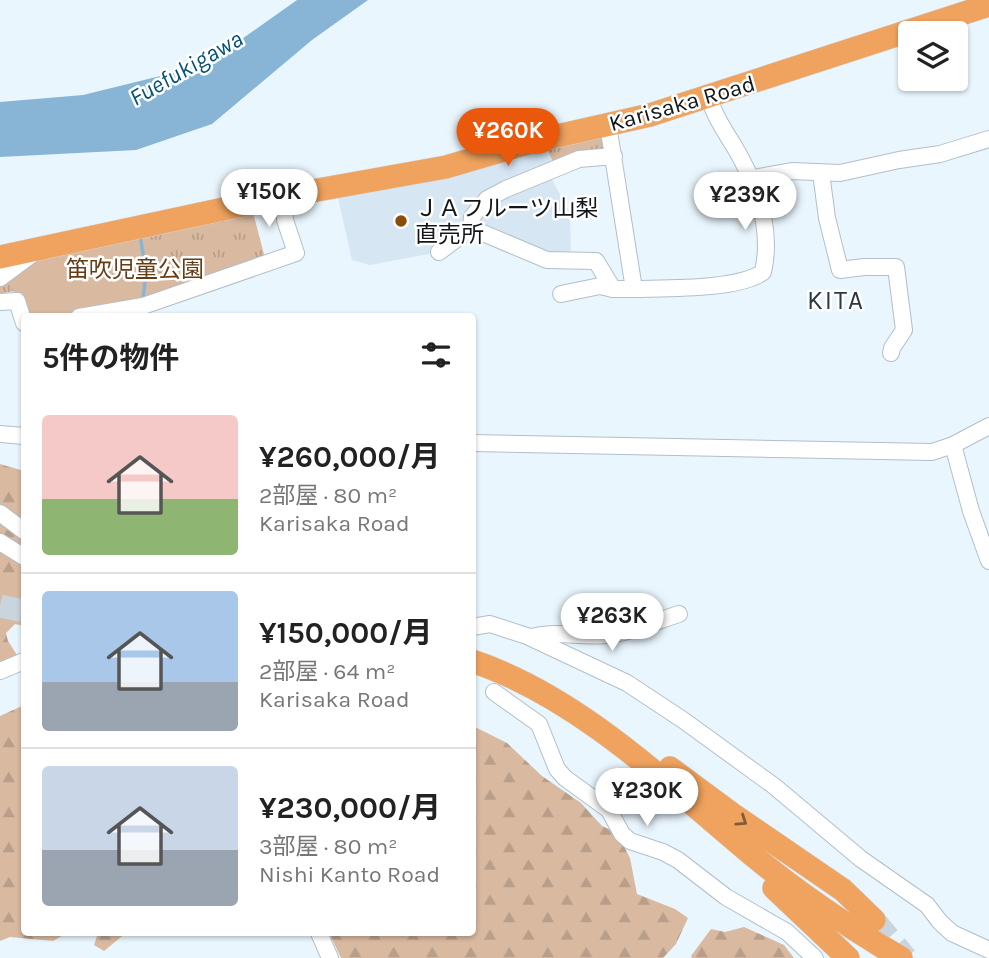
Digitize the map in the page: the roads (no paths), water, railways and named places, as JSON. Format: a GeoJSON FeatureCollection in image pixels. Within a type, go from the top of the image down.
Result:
{"type":"FeatureCollection","features":[{"type":"Feature","properties":{"kind":"highway","name":"Karisaka Road"},"geometry":{"type":"LineString","coordinates":[[17,253],[284,196],[446,167],[535,141],[608,125],[709,97],[989,5]]}},
{"type":"Feature","properties":{"kind":"highway"},"geometry":{"type":"LineString","coordinates":[[476,663],[541,690],[590,714],[630,738],[732,814],[843,890],[874,920]]}},
{"type":"Feature","properties":{"kind":"highway"},"geometry":{"type":"LineString","coordinates":[[541,690],[586,719],[797,890],[901,958]]}},
{"type":"Feature","properties":{"kind":"highway"},"geometry":{"type":"LineString","coordinates":[[586,719],[700,818],[848,958]]}},
{"type":"Feature","properties":{"kind":"street"},"geometry":{"type":"LineString","coordinates":[[561,294],[600,286],[634,289],[716,285],[757,276],[763,272],[767,256],[760,199],[752,178],[715,115],[709,97]]}},
{"type":"Feature","properties":{"kind":"street"},"geometry":{"type":"LineString","coordinates":[[608,125],[634,289]]}},
{"type":"Feature","properties":{"kind":"street"},"geometry":{"type":"LineString","coordinates":[[752,178],[792,172],[839,173],[940,154],[989,139]]}},
{"type":"Feature","properties":{"kind":"street"},"geometry":{"type":"LineString","coordinates":[[439,252],[471,228],[472,217],[486,198],[579,159],[614,156]]}},
{"type":"Feature","properties":{"kind":"street"},"geometry":{"type":"LineString","coordinates":[[821,173],[827,218],[840,270],[896,267],[904,330],[891,354]]}},
{"type":"Feature","properties":{"kind":"street"},"geometry":{"type":"LineString","coordinates":[[118,313],[296,253],[285,220],[284,196]]}},
{"type":"Feature","properties":{"kind":"street"},"geometry":{"type":"LineString","coordinates":[[471,228],[547,260],[596,261],[613,289]]}},
{"type":"Feature","properties":{"kind":"street"},"geometry":{"type":"LineString","coordinates":[[0,278],[31,255],[17,253]]}},
{"type":"Feature","properties":{"kind":"street"},"geometry":{"type":"LineString","coordinates":[[0,302],[17,301],[21,314]]}},
{"type":"Feature","properties":{"kind":"street"},"geometry":{"type":"LineString","coordinates":[[476,443],[932,453],[989,426]]}},
{"type":"Feature","properties":{"kind":"street"},"geometry":{"type":"LineString","coordinates":[[0,434],[21,436]]}},
{"type":"Feature","properties":{"kind":"street"},"geometry":{"type":"LineString","coordinates":[[953,445],[987,550]]}},
{"type":"Feature","properties":{"kind":"street"},"geometry":{"type":"LineString","coordinates":[[0,513],[21,529]]}},
{"type":"Feature","properties":{"kind":"street"},"geometry":{"type":"LineString","coordinates":[[0,542],[21,555]]}},
{"type":"Feature","properties":{"kind":"street"},"geometry":{"type":"LineString","coordinates":[[531,637],[548,632],[603,636],[617,634],[679,614]]}},
{"type":"Feature","properties":{"kind":"street"},"geometry":{"type":"LineString","coordinates":[[476,626],[490,624],[531,637],[600,668],[652,699],[774,786],[861,859],[927,905],[952,933],[989,950]]}},
{"type":"Feature","properties":{"kind":"street"},"geometry":{"type":"LineString","coordinates":[[0,671],[21,661]]}},
{"type":"Feature","properties":{"kind":"street"},"geometry":{"type":"LineString","coordinates":[[494,692],[540,724],[556,769],[609,810],[622,834],[630,841],[678,860],[726,897],[787,932],[815,958]]}},
{"type":"Feature","properties":{"kind":"street"},"geometry":{"type":"LineString","coordinates":[[320,936],[330,958]]}},
{"type":"Feature","properties":{"kind":"water"},"geometry":{"type":"Polygon","coordinates":[[[297,0],[368,0],[312,40],[212,124],[136,150],[0,157],[0,102],[83,95],[205,65],[297,0]]]}},
{"type":"Feature","properties":{"kind":"waterway"},"geometry":{"type":"LineString","coordinates":[[140,235],[146,272],[143,300]]}},
{"type":"Feature","properties":{"kind":"tunnel"},"geometry":{"type":"LineString","coordinates":[[0,606],[21,610]]}},
{"type":"Feature","properties":{"kind":"tunnel"},"geometry":{"type":"LineString","coordinates":[[874,920],[906,958]]}},
{"type":"Feature","properties":{"kind":"place","name":"ＪＡフルーツ山梨 直売所"},"geometry":{"type":"Point","coordinates":[401,221]}},
{"type":"Feature","properties":{"kind":"district","name":"KITA"},"geometry":{"type":"Point","coordinates":[836,300]}},
{"type":"Feature","properties":{"kind":"water label","name":"Fuefukigawa"},"geometry":{"type":"Point","coordinates":[186,68]}},
{"type":"Feature","properties":{"kind":"park label","name":"笛吹児童公園"},"geometry":{"type":"Point","coordinates":[135,269]}}]}
